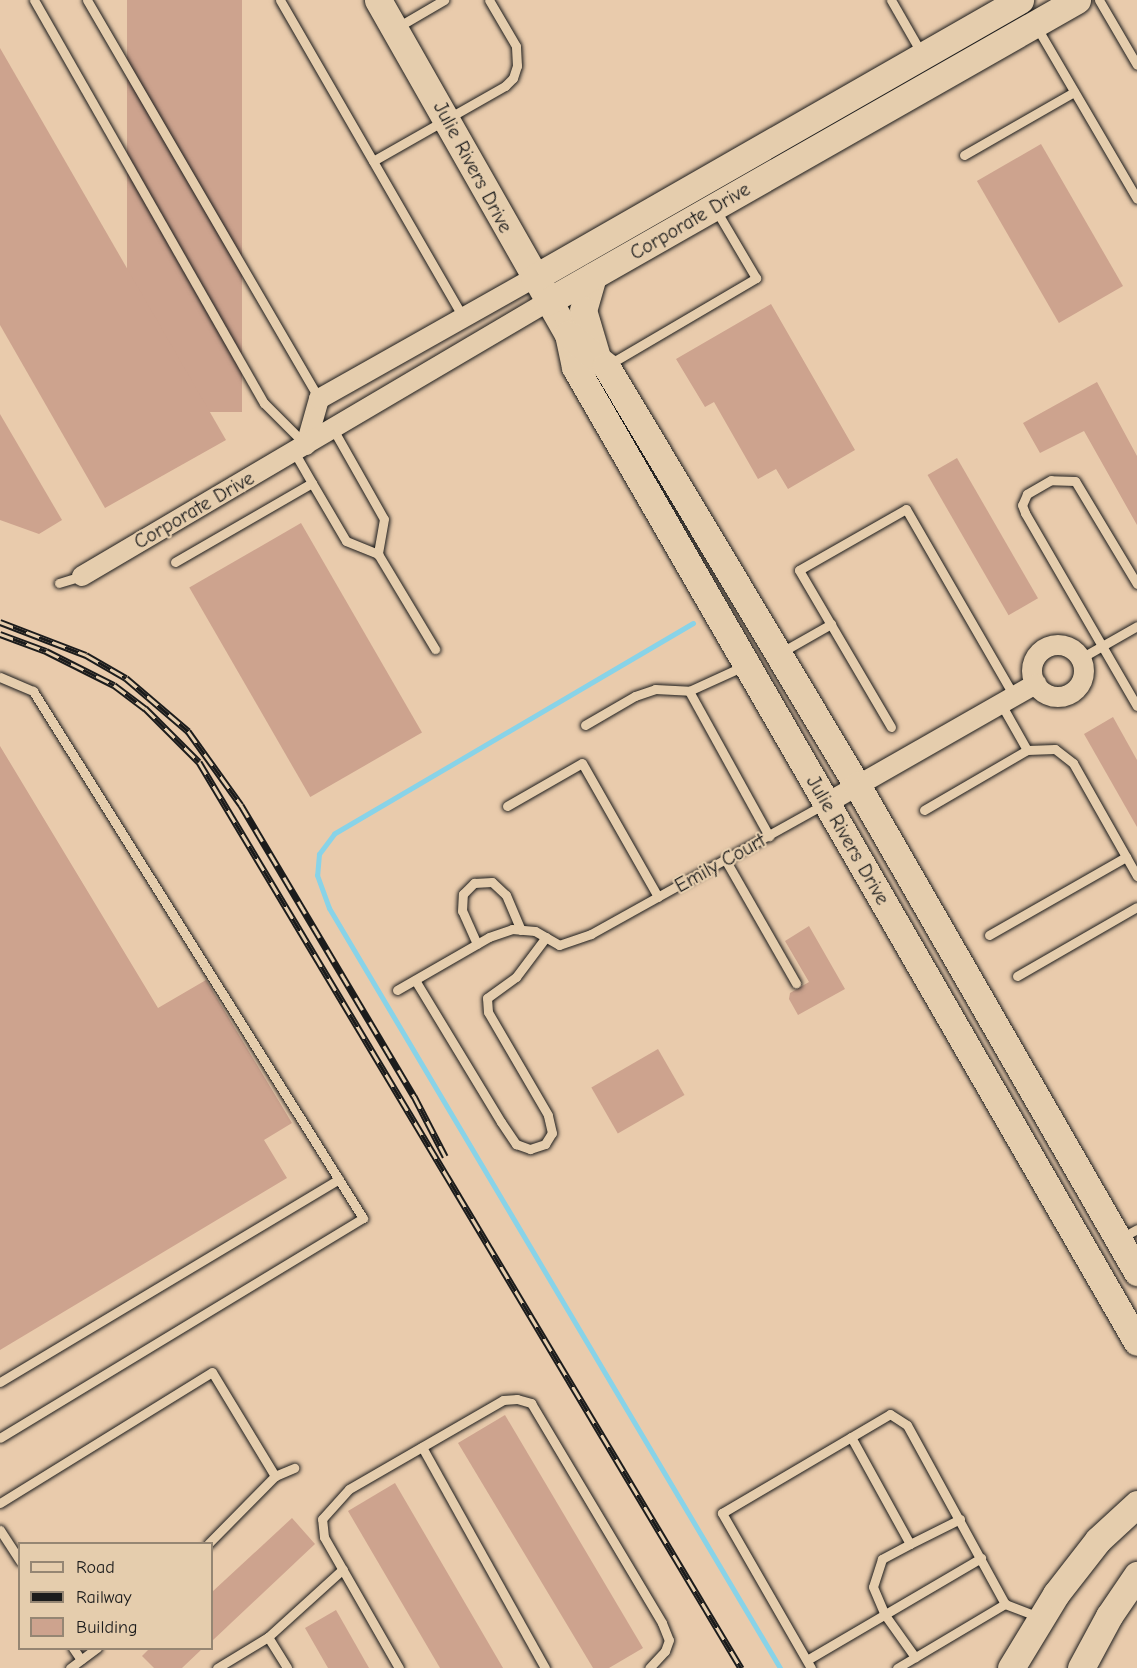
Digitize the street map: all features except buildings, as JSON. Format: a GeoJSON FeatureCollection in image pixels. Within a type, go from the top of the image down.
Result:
{"type":"FeatureCollection","features":[{"type":"Feature","properties":{"kind":"street","name":"Julie Rivers Drive"},"geometry":{"type":"LineString","coordinates":[[378,0],[448,118],[547,302],[568,334],[601,360],[857,785],[1005,1045],[1128,1234],[1137,1272]]}},
{"type":"Feature","properties":{"kind":"street","name":"Corporate Drive"},"geometry":{"type":"LineString","coordinates":[[319,399],[464,319],[1020,0]]}},
{"type":"Feature","properties":{"kind":"street","name":"Corporate Drive"},"geometry":{"type":"LineString","coordinates":[[82,576],[547,302],[1077,0]]}},
{"type":"Feature","properties":{"kind":"street"},"geometry":{"type":"LineString","coordinates":[[887,77],[901,101]]}},
{"type":"Feature","properties":{"kind":"street"},"geometry":{"type":"LineString","coordinates":[[592,276],[583,310],[601,360]]}},
{"type":"Feature","properties":{"kind":"street"},"geometry":{"type":"LineString","coordinates":[[464,319],[479,343]]}},
{"type":"Feature","properties":{"kind":"street","name":"Julie Rivers Drive"},"geometry":{"type":"LineString","coordinates":[[568,334],[575,367],[1137,1342]]}},
{"type":"Feature","properties":{"kind":"street"},"geometry":{"type":"LineString","coordinates":[[300,448],[319,399]]}},
{"type":"Feature","properties":{"kind":"street"},"geometry":{"type":"LineString","coordinates":[[1061,644],[1081,658],[1084,675],[1075,691],[1058,697],[1049,696],[1036,684],[1034,660],[1045,648],[1061,644]]}},
{"type":"Feature","properties":{"kind":"street"},"geometry":{"type":"LineString","coordinates":[[748,664],[778,654]]}},
{"type":"Feature","properties":{"kind":"street","name":"Emily Court"},"geometry":{"type":"LineString","coordinates":[[827,803],[1036,684]]}},
{"type":"Feature","properties":{"kind":"street"},"geometry":{"type":"LineString","coordinates":[[976,1064],[1005,1045]]}},
{"type":"Feature","properties":{"kind":"street"},"geometry":{"type":"LineString","coordinates":[[1011,1668],[1041,1618],[1098,1540],[1137,1504]]}},
{"type":"Feature","properties":{"kind":"street"},"geometry":{"type":"LineString","coordinates":[[1081,1668],[1109,1616],[1137,1575]]}},
{"type":"Feature","properties":{"kind":"lane"},"geometry":{"type":"LineString","coordinates":[[87,0],[319,399]]}},
{"type":"Feature","properties":{"kind":"lane"},"geometry":{"type":"LineString","coordinates":[[280,0],[464,319]]}},
{"type":"Feature","properties":{"kind":"lane"},"geometry":{"type":"LineString","coordinates":[[396,28],[444,0]]}},
{"type":"Feature","properties":{"kind":"lane"},"geometry":{"type":"LineString","coordinates":[[373,160],[506,86],[517,66],[516,46],[489,0]]}},
{"type":"Feature","properties":{"kind":"lane"},"geometry":{"type":"LineString","coordinates":[[891,0],[923,56]]}},
{"type":"Feature","properties":{"kind":"lane"},"geometry":{"type":"LineString","coordinates":[[1099,0],[1137,65]]}},
{"type":"Feature","properties":{"kind":"lane"},"geometry":{"type":"LineString","coordinates":[[38,1],[264,403],[300,448],[312,483],[346,541],[378,554],[435,649]]}},
{"type":"Feature","properties":{"kind":"lane"},"geometry":{"type":"LineString","coordinates":[[1035,24],[1074,92],[1134,187],[1137,199]]}},
{"type":"Feature","properties":{"kind":"lane"},"geometry":{"type":"LineString","coordinates":[[964,155],[1074,92]]}},
{"type":"Feature","properties":{"kind":"lane"},"geometry":{"type":"LineString","coordinates":[[601,360],[756,278],[714,207]]}},
{"type":"Feature","properties":{"kind":"lane"},"geometry":{"type":"LineString","coordinates":[[333,429],[384,519],[378,554]]}},
{"type":"Feature","properties":{"kind":"lane"},"geometry":{"type":"LineString","coordinates":[[1137,584],[1075,481],[1051,480],[1027,494],[1022,505],[1025,513],[1137,706]]}},
{"type":"Feature","properties":{"kind":"lane"},"geometry":{"type":"LineString","coordinates":[[175,562],[312,483]]}},
{"type":"Feature","properties":{"kind":"lane"},"geometry":{"type":"LineString","coordinates":[[891,727],[799,570],[906,509],[1007,700],[1027,750]]}},
{"type":"Feature","properties":{"kind":"lane"},"geometry":{"type":"LineString","coordinates":[[59,583],[82,576]]}},
{"type":"Feature","properties":{"kind":"lane"},"geometry":{"type":"LineString","coordinates":[[778,654],[831,624]]}},
{"type":"Feature","properties":{"kind":"lane"},"geometry":{"type":"LineString","coordinates":[[1081,658],[1137,626]]}},
{"type":"Feature","properties":{"kind":"lane"},"geometry":{"type":"LineString","coordinates":[[585,725],[635,696],[655,688],[689,691],[748,664]]}},
{"type":"Feature","properties":{"kind":"lane"},"geometry":{"type":"LineString","coordinates":[[0,677],[33,691],[363,1218],[0,1438]]}},
{"type":"Feature","properties":{"kind":"lane"},"geometry":{"type":"LineString","coordinates":[[689,691],[769,836]]}},
{"type":"Feature","properties":{"kind":"lane"},"geometry":{"type":"LineString","coordinates":[[924,810],[1027,750],[1042,747],[1066,755],[1137,876]]}},
{"type":"Feature","properties":{"kind":"lane"},"geometry":{"type":"LineString","coordinates":[[507,806],[582,763],[658,897]]}},
{"type":"Feature","properties":{"kind":"lane","name":"Emily Court"},"geometry":{"type":"LineString","coordinates":[[521,930],[535,931],[559,945],[591,934],[827,803]]}},
{"type":"Feature","properties":{"kind":"lane"},"geometry":{"type":"LineString","coordinates":[[990,934],[1126,857]]}},
{"type":"Feature","properties":{"kind":"lane"},"geometry":{"type":"LineString","coordinates":[[726,861],[796,982]]}},
{"type":"Feature","properties":{"kind":"lane"},"geometry":{"type":"LineString","coordinates":[[477,944],[462,911],[463,894],[474,883],[492,882],[506,896],[521,930]]}},
{"type":"Feature","properties":{"kind":"lane"},"geometry":{"type":"LineString","coordinates":[[1017,976],[1137,907]]}},
{"type":"Feature","properties":{"kind":"lane"},"geometry":{"type":"LineString","coordinates":[[397,990],[477,944],[512,929],[521,930]]}},
{"type":"Feature","properties":{"kind":"lane"},"geometry":{"type":"LineString","coordinates":[[415,980],[501,1122],[516,1144],[530,1149],[544,1144],[552,1133],[548,1115],[488,1012],[487,998],[516,977],[546,937]]}},
{"type":"Feature","properties":{"kind":"lane"},"geometry":{"type":"LineString","coordinates":[[0,1382],[339,1179]]}},
{"type":"Feature","properties":{"kind":"lane"},"geometry":{"type":"LineString","coordinates":[[0,1503],[212,1372],[275,1476]]}},
{"type":"Feature","properties":{"kind":"lane"},"geometry":{"type":"LineString","coordinates":[[399,1668],[324,1537],[322,1519],[349,1489],[503,1400],[531,1403],[662,1623],[669,1640],[665,1651],[649,1668]]}},
{"type":"Feature","properties":{"kind":"lane"},"geometry":{"type":"LineString","coordinates":[[981,1558],[885,1615],[809,1664],[722,1513],[890,1414],[907,1425],[960,1519],[981,1558],[1005,1604],[1041,1618]]}},
{"type":"Feature","properties":{"kind":"lane"},"geometry":{"type":"LineString","coordinates":[[851,1437],[910,1544]]}},
{"type":"Feature","properties":{"kind":"lane"},"geometry":{"type":"LineString","coordinates":[[422,1447],[545,1668]]}},
{"type":"Feature","properties":{"kind":"lane"},"geometry":{"type":"LineString","coordinates":[[210,1542],[275,1476],[294,1468]]}},
{"type":"Feature","properties":{"kind":"lane"},"geometry":{"type":"LineString","coordinates":[[915,1657],[885,1615],[873,1587],[882,1559],[960,1519]]}},
{"type":"Feature","properties":{"kind":"lane"},"geometry":{"type":"LineString","coordinates":[[0,1530],[18,1558]]}},
{"type":"Feature","properties":{"kind":"lane"},"geometry":{"type":"LineString","coordinates":[[217,1668],[268,1637],[343,1569]]}},
{"type":"Feature","properties":{"kind":"lane"},"geometry":{"type":"LineString","coordinates":[[897,1668],[1005,1604]]}},
{"type":"Feature","properties":{"kind":"lane"},"geometry":{"type":"LineString","coordinates":[[268,1637],[287,1668]]}},
{"type":"Feature","properties":{"kind":"lane"},"geometry":{"type":"LineString","coordinates":[[75,1650],[81,1660]]}},
{"type":"Feature","properties":{"kind":"lane"},"geometry":{"type":"LineString","coordinates":[[70,1668],[94,1650]]}},
{"type":"Feature","properties":{"kind":"waterway"},"geometry":{"type":"LineString","coordinates":[[693,623],[334,834],[319,854],[317,875],[329,908],[780,1668]]}},
{"type":"Feature","properties":{"kind":"railway"},"geometry":{"type":"LineString","coordinates":[[0,622],[86,655],[126,678],[188,731],[241,805],[414,1096],[445,1156]]}},
{"type":"Feature","properties":{"kind":"railway"},"geometry":{"type":"LineString","coordinates":[[0,634],[46,651],[114,685],[145,708],[199,762],[741,1668]]}}]}
